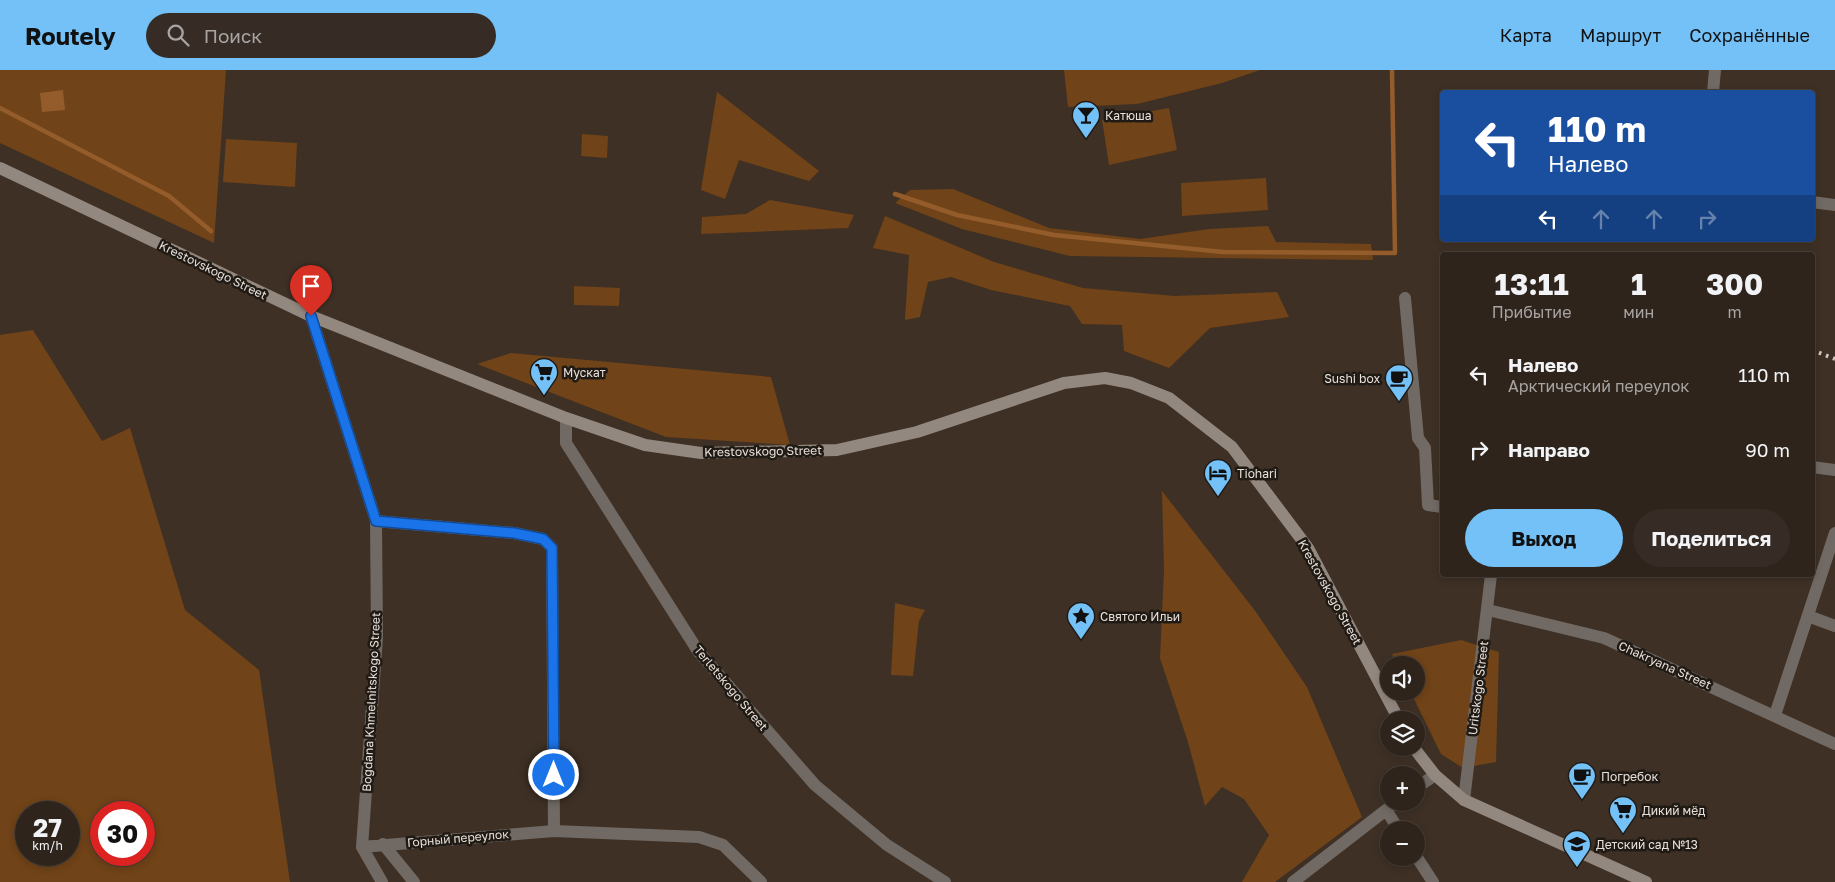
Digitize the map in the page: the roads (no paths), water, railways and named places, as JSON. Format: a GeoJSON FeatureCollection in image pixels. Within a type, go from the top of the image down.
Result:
{"type":"FeatureCollection","features":[{"type":"Feature","properties":{"kind":"main road","name":"Krestovskogo Street"},"geometry":{"type":"LineString","coordinates":[[0,168],[311,316],[566,418],[645,445],[701,453],[837,450],[917,432],[1064,383],[1105,378],[1131,383],[1169,398],[1232,447],[1308,548],[1394,711]]}},
{"type":"Feature","properties":{"kind":"main road"},"geometry":{"type":"LineString","coordinates":[[1420,756],[1435,775],[1464,800],[1646,882]]}},
{"type":"Feature","properties":{"kind":"street"},"geometry":{"type":"LineString","coordinates":[[1713,90],[1715,70]]}},
{"type":"Feature","properties":{"kind":"street"},"geometry":{"type":"LineString","coordinates":[[1815,202],[1835,205]]}},
{"type":"Feature","properties":{"kind":"street"},"geometry":{"type":"LineString","coordinates":[[1405,298],[1418,438],[1425,448],[1428,505],[1440,507]]}},
{"type":"Feature","properties":{"kind":"street","name":"Bogdana Khmelnitskogo Street"},"geometry":{"type":"LineString","coordinates":[[311,316],[376,521],[377,637],[362,847]]}},
{"type":"Feature","properties":{"kind":"street","name":"Terletskogo Street"},"geometry":{"type":"LineString","coordinates":[[566,418],[566,443],[698,651],[815,785],[888,845],[945,882]]}},
{"type":"Feature","properties":{"kind":"street"},"geometry":{"type":"LineString","coordinates":[[1815,468],[1835,470]]}},
{"type":"Feature","properties":{"kind":"street"},"geometry":{"type":"LineString","coordinates":[[376,521],[514,533],[543,539],[552,548],[554,831]]}},
{"type":"Feature","properties":{"kind":"street"},"geometry":{"type":"LineString","coordinates":[[1775,715],[1835,532]]}},
{"type":"Feature","properties":{"kind":"street","name":"Uritskogo Street"},"geometry":{"type":"LineString","coordinates":[[1464,800],[1492,577]]}},
{"type":"Feature","properties":{"kind":"street","name":"Chakryana Street"},"geometry":{"type":"LineString","coordinates":[[1488,610],[1604,638],[1835,744]]}},
{"type":"Feature","properties":{"kind":"street"},"geometry":{"type":"LineString","coordinates":[[1808,616],[1835,626]]}},
{"type":"Feature","properties":{"kind":"street"},"geometry":{"type":"LineString","coordinates":[[1425,782],[1435,775]]}},
{"type":"Feature","properties":{"kind":"street"},"geometry":{"type":"LineString","coordinates":[[1293,882],[1385,811]]}},
{"type":"Feature","properties":{"kind":"street","name":"Горный переулок"},"geometry":{"type":"LineString","coordinates":[[362,847],[554,831],[699,837],[723,845],[761,882]]}},
{"type":"Feature","properties":{"kind":"street"},"geometry":{"type":"LineString","coordinates":[[383,844],[414,882]]}},
{"type":"Feature","properties":{"kind":"street"},"geometry":{"type":"LineString","coordinates":[[362,847],[382,882]]}},
{"type":"Feature","properties":{"kind":"street"},"geometry":{"type":"LineString","coordinates":[[1423,866],[1433,882]]}},
{"type":"Feature","properties":{"kind":"waterway"},"geometry":{"type":"LineString","coordinates":[[895,194],[957,215],[1054,235],[1223,252],[1395,253],[1392,70]]}},
{"type":"Feature","properties":{"kind":"waterway"},"geometry":{"type":"LineString","coordinates":[[0,108],[169,196],[211,231]]}},
{"type":"Feature","properties":{"kind":"railway"},"geometry":{"type":"LineString","coordinates":[[1815,351],[1835,359]]}},
{"type":"Feature","properties":{"kind":"place","name":"Катюша"},"geometry":{"type":"Point","coordinates":[1086,139]}},
{"type":"Feature","properties":{"kind":"place","name":"Мускат"},"geometry":{"type":"Point","coordinates":[544,396]}},
{"type":"Feature","properties":{"kind":"place","name":"Sushi box"},"geometry":{"type":"Point","coordinates":[1399,402]}},
{"type":"Feature","properties":{"kind":"place","name":"Tiohari"},"geometry":{"type":"Point","coordinates":[1218,497]}},
{"type":"Feature","properties":{"kind":"place","name":"Святого Ильи"},"geometry":{"type":"Point","coordinates":[1081,640]}},
{"type":"Feature","properties":{"kind":"place","name":"Погребок"},"geometry":{"type":"Point","coordinates":[1582,800]}},
{"type":"Feature","properties":{"kind":"place","name":"Дикий мёд"},"geometry":{"type":"Point","coordinates":[1623,834]}},
{"type":"Feature","properties":{"kind":"place","name":"Детский сад №13"},"geometry":{"type":"Point","coordinates":[1577,868]}}]}
